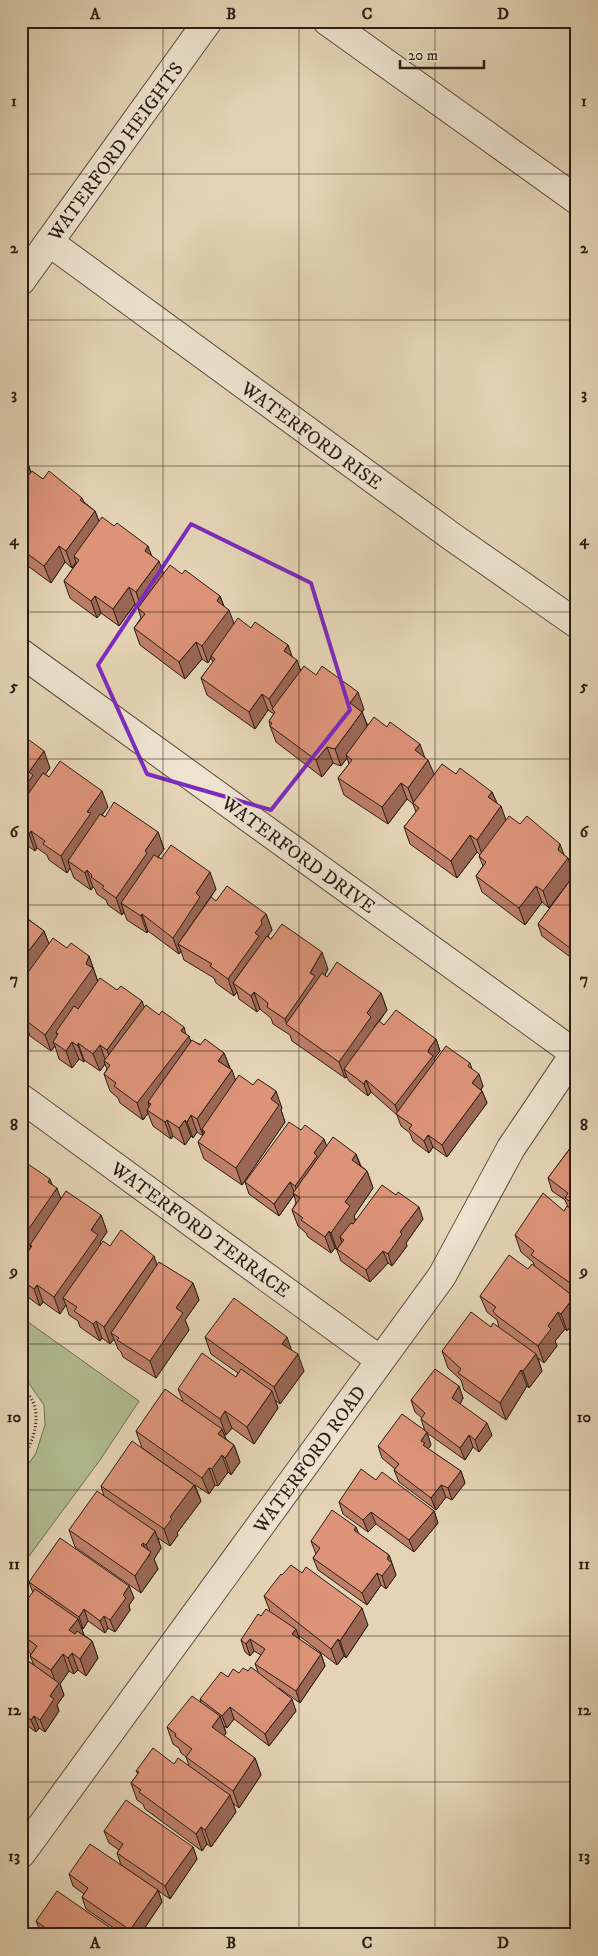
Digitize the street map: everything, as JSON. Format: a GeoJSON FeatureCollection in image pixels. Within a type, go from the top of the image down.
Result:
{"type":"FeatureCollection","features":[{"type":"Feature","properties":{"kind":"street","name":"WATERFORD HEIGHTS"},"geometry":{"type":"LineString","coordinates":[[21,281],[208,21]]}},
{"type":"Feature","properties":{"kind":"street"},"geometry":{"type":"LineString","coordinates":[[327,21],[577,200]]}},
{"type":"Feature","properties":{"kind":"street","name":"WATERFORD RISE"},"geometry":{"type":"LineString","coordinates":[[49,242],[450,536],[577,624]]}},
{"type":"Feature","properties":{"kind":"street","name":"WATERFORD DRIVE"},"geometry":{"type":"LineString","coordinates":[[21,653],[576,1053]]}},
{"type":"Feature","properties":{"kind":"street","name":"WATERFORD ROAD"},"geometry":{"type":"LineString","coordinates":[[21,1854],[442,1276],[511,1148],[576,1053]]}},
{"type":"Feature","properties":{"kind":"street","name":"WATERFORD TERRACE"},"geometry":{"type":"LineString","coordinates":[[21,1098],[380,1360]]}},
{"type":"Feature","properties":{"kind":"path"},"geometry":{"type":"LineString","coordinates":[[21,1385],[33,1402],[36,1420],[31,1447],[21,1461]]}},
{"type":"Feature","properties":{"kind":"highlighted area"},"geometry":{"type":"Polygon","coordinates":[[[191,524],[311,583],[350,710],[271,810],[147,774],[98,665],[191,524]]]}},
{"type":"Feature","properties":{"kind":"green space"},"geometry":{"type":"Polygon","coordinates":[[[21,1317],[139,1401],[100,1460],[21,1567],[21,1475],[36,1453],[45,1425],[44,1405],[21,1372],[21,1317]]]}},
{"type":"Feature","properties":{"kind":"building"},"geometry":{"type":"Polygon","coordinates":[[[21,459],[28,464],[21,472],[21,459]]]}},
{"type":"Feature","properties":{"kind":"building"},"geometry":{"type":"Polygon","coordinates":[[[32,471],[43,479],[49,471],[82,498],[80,500],[95,511],[66,551],[59,546],[44,566],[21,549],[21,485],[32,471]]]}},
{"type":"Feature","properties":{"kind":"building"},"geometry":{"type":"Polygon","coordinates":[[[102,517],[114,526],[117,523],[148,546],[145,551],[159,561],[136,592],[129,587],[113,609],[95,596],[91,601],[64,581],[79,560],[74,556],[102,517]]]}},
{"type":"Feature","properties":{"kind":"building"},"geometry":{"type":"Polygon","coordinates":[[[170,565],[182,574],[185,570],[220,596],[217,601],[229,610],[202,646],[196,642],[179,662],[134,628],[145,614],[138,608],[170,565]]]}},
{"type":"Feature","properties":{"kind":"building"},"geometry":{"type":"Polygon","coordinates":[[[238,618],[251,628],[255,622],[288,645],[284,651],[297,660],[269,699],[262,694],[249,712],[201,678],[215,659],[211,656],[238,618]]]}},
{"type":"Feature","properties":{"kind":"building"},"geometry":{"type":"Polygon","coordinates":[[[304,666],[316,675],[322,666],[358,692],[350,703],[362,712],[335,749],[327,747],[316,760],[270,726],[272,723],[269,721],[275,712],[272,709],[304,666]]]}},
{"type":"Feature","properties":{"kind":"building"},"geometry":{"type":"Polygon","coordinates":[[[374,717],[387,727],[390,722],[420,744],[415,750],[428,760],[408,788],[401,783],[382,807],[338,778],[352,760],[346,755],[374,717]]]}},
{"type":"Feature","properties":{"kind":"building"},"geometry":{"type":"Polygon","coordinates":[[[21,734],[44,751],[29,772],[33,775],[21,792],[21,734]]]}},
{"type":"Feature","properties":{"kind":"building"},"geometry":{"type":"Polygon","coordinates":[[[60,761],[102,791],[87,812],[91,813],[61,856],[43,844],[45,841],[31,831],[29,834],[21,829],[21,804],[43,773],[49,777],[60,761]]]}},
{"type":"Feature","properties":{"kind":"building"},"geometry":{"type":"Polygon","coordinates":[[[442,764],[456,774],[460,768],[492,792],[488,797],[501,806],[477,840],[470,835],[451,861],[404,827],[419,808],[413,803],[442,764]]]}},
{"type":"Feature","properties":{"kind":"building"},"geometry":{"type":"Polygon","coordinates":[[[114,802],[158,832],[145,851],[147,853],[116,898],[102,888],[104,886],[91,877],[92,875],[87,870],[85,873],[68,861],[100,814],[105,817],[114,802]]]}},
{"type":"Feature","properties":{"kind":"building"},"geometry":{"type":"Polygon","coordinates":[[[509,816],[520,824],[527,816],[560,844],[558,850],[568,858],[543,891],[536,886],[519,908],[476,876],[486,862],[479,856],[509,816]]]}},
{"type":"Feature","properties":{"kind":"building"},"geometry":{"type":"Polygon","coordinates":[[[171,845],[210,872],[196,893],[200,897],[173,938],[142,914],[141,916],[121,903],[154,855],[161,859],[171,845]]]}},
{"type":"Feature","properties":{"kind":"building"},"geometry":{"type":"Polygon","coordinates":[[[577,871],[577,948],[574,951],[538,924],[577,871]]]}},
{"type":"Feature","properties":{"kind":"building"},"geometry":{"type":"Polygon","coordinates":[[[227,886],[266,914],[261,920],[262,924],[255,933],[259,936],[228,979],[210,966],[212,964],[178,944],[211,897],[216,901],[227,886]]]}},
{"type":"Feature","properties":{"kind":"building"},"geometry":{"type":"Polygon","coordinates":[[[21,914],[44,931],[21,961],[21,914]]]}},
{"type":"Feature","properties":{"kind":"building"},"geometry":{"type":"Polygon","coordinates":[[[282,924],[322,952],[310,973],[315,976],[285,1019],[267,1007],[268,1003],[254,992],[251,996],[233,983],[267,936],[271,939],[282,924]]]}},
{"type":"Feature","properties":{"kind":"building"},"geometry":{"type":"Polygon","coordinates":[[[53,938],[67,948],[71,943],[89,956],[86,964],[93,968],[45,1035],[24,1019],[27,1015],[21,1012],[21,982],[53,938]]]}},
{"type":"Feature","properties":{"kind":"building"},"geometry":{"type":"Polygon","coordinates":[[[337,962],[381,993],[367,1013],[371,1017],[339,1062],[286,1024],[322,973],[327,977],[337,962]]]}},
{"type":"Feature","properties":{"kind":"building"},"geometry":{"type":"Polygon","coordinates":[[[100,978],[117,990],[121,986],[142,1001],[107,1050],[100,1045],[93,1054],[78,1043],[78,1046],[72,1042],[66,1051],[53,1042],[58,1034],[56,1032],[74,1006],[78,1009],[100,978]]]}},
{"type":"Feature","properties":{"kind":"building"},"geometry":{"type":"Polygon","coordinates":[[[146,1005],[159,1015],[162,1011],[184,1027],[181,1031],[189,1036],[137,1103],[114,1086],[116,1083],[104,1074],[110,1065],[104,1061],[146,1005]]]}},
{"type":"Feature","properties":{"kind":"building"},"geometry":{"type":"Polygon","coordinates":[[[396,1010],[436,1039],[428,1052],[433,1056],[395,1105],[366,1080],[364,1084],[344,1069],[379,1021],[384,1025],[396,1010]]]}},
{"type":"Feature","properties":{"kind":"building"},"geometry":{"type":"Polygon","coordinates":[[[205,1039],[224,1053],[218,1061],[232,1070],[197,1119],[191,1115],[187,1122],[185,1120],[179,1128],[167,1120],[165,1122],[147,1110],[151,1104],[148,1102],[192,1040],[200,1045],[205,1039]]]}},
{"type":"Feature","properties":{"kind":"building"},"geometry":{"type":"Polygon","coordinates":[[[446,1046],[470,1063],[468,1066],[479,1074],[472,1083],[482,1091],[442,1145],[428,1135],[424,1141],[409,1129],[412,1125],[396,1114],[446,1046]]]}},
{"type":"Feature","properties":{"kind":"building"},"geometry":{"type":"Polygon","coordinates":[[[239,1075],[253,1085],[258,1079],[276,1091],[271,1099],[279,1105],[236,1168],[198,1142],[205,1132],[202,1129],[239,1075]]]}},
{"type":"Feature","properties":{"kind":"building"},"geometry":{"type":"Polygon","coordinates":[[[289,1122],[301,1130],[305,1125],[324,1139],[314,1153],[317,1156],[295,1186],[290,1182],[274,1204],[245,1182],[289,1122]]]}},
{"type":"Feature","properties":{"kind":"building"},"geometry":{"type":"Polygon","coordinates":[[[333,1137],[356,1154],[352,1160],[367,1171],[345,1202],[350,1206],[331,1233],[329,1231],[325,1237],[301,1220],[303,1218],[292,1210],[300,1198],[293,1193],[333,1137]]]}},
{"type":"Feature","properties":{"kind":"building"},"geometry":{"type":"Polygon","coordinates":[[[577,1139],[577,1207],[565,1198],[568,1193],[548,1178],[577,1139]]]}},
{"type":"Feature","properties":{"kind":"building"},"geometry":{"type":"Polygon","coordinates":[[[28,1164],[50,1179],[48,1182],[57,1188],[21,1240],[21,1173],[28,1164]]]}},
{"type":"Feature","properties":{"kind":"building"},"geometry":{"type":"Polygon","coordinates":[[[382,1185],[396,1195],[398,1192],[419,1207],[400,1232],[402,1234],[388,1254],[383,1251],[366,1270],[337,1249],[344,1240],[340,1237],[351,1223],[353,1224],[382,1185]]]}},
{"type":"Feature","properties":{"kind":"building"},"geometry":{"type":"Polygon","coordinates":[[[66,1191],[101,1215],[91,1230],[98,1235],[54,1297],[37,1285],[34,1289],[21,1280],[21,1262],[66,1191]]]}},
{"type":"Feature","properties":{"kind":"building"},"geometry":{"type":"Polygon","coordinates":[[[543,1193],[564,1211],[567,1206],[577,1213],[577,1280],[573,1285],[531,1255],[534,1251],[515,1235],[543,1193]]]}},
{"type":"Feature","properties":{"kind":"building"},"geometry":{"type":"Polygon","coordinates":[[[121,1230],[154,1256],[104,1327],[96,1321],[93,1324],[74,1311],[77,1307],[63,1298],[103,1241],[110,1246],[121,1230]]]}},
{"type":"Feature","properties":{"kind":"building"},"geometry":{"type":"Polygon","coordinates":[[[509,1255],[528,1269],[532,1264],[574,1297],[561,1314],[558,1312],[548,1326],[551,1329],[538,1346],[496,1315],[493,1311],[496,1307],[480,1296],[509,1255]]]}},
{"type":"Feature","properties":{"kind":"building"},"geometry":{"type":"Polygon","coordinates":[[[159,1262],[193,1283],[176,1308],[183,1313],[150,1361],[117,1340],[119,1338],[111,1333],[159,1262]]]}},
{"type":"Feature","properties":{"kind":"building"},"geometry":{"type":"Polygon","coordinates":[[[234,1298],[287,1337],[282,1344],[298,1354],[274,1387],[205,1337],[234,1298]]]}},
{"type":"Feature","properties":{"kind":"building"},"geometry":{"type":"Polygon","coordinates":[[[471,1312],[491,1327],[493,1323],[536,1354],[523,1371],[521,1370],[500,1403],[458,1373],[461,1369],[442,1351],[471,1312]]]}},
{"type":"Feature","properties":{"kind":"building"},"geometry":{"type":"Polygon","coordinates":[[[202,1353],[236,1377],[241,1369],[272,1391],[247,1427],[225,1411],[220,1419],[178,1389],[202,1353]]]}},
{"type":"Feature","properties":{"kind":"building"},"geometry":{"type":"Polygon","coordinates":[[[435,1369],[459,1386],[452,1398],[487,1423],[475,1440],[469,1435],[460,1448],[421,1419],[425,1413],[411,1400],[435,1369]]]}},
{"type":"Feature","properties":{"kind":"building"},"geometry":{"type":"Polygon","coordinates":[[[165,1389],[222,1429],[218,1434],[234,1445],[225,1458],[222,1455],[212,1469],[209,1468],[202,1478],[136,1431],[165,1389]]]}},
{"type":"Feature","properties":{"kind":"building"},"geometry":{"type":"Polygon","coordinates":[[[402,1414],[427,1432],[421,1441],[425,1443],[423,1445],[461,1471],[448,1488],[441,1485],[431,1498],[394,1470],[399,1464],[378,1446],[402,1414]]]}},
{"type":"Feature","properties":{"kind":"building"},"geometry":{"type":"Polygon","coordinates":[[[132,1441],[194,1485],[170,1517],[172,1519],[164,1529],[101,1486],[132,1441]]]}},
{"type":"Feature","properties":{"kind":"building"},"geometry":{"type":"Polygon","coordinates":[[[361,1469],[376,1480],[382,1472],[434,1511],[409,1540],[371,1512],[363,1520],[339,1502],[361,1469]]]}},
{"type":"Feature","properties":{"kind":"building"},"geometry":{"type":"Polygon","coordinates":[[[97,1491],[155,1531],[146,1545],[143,1543],[141,1545],[151,1552],[135,1576],[69,1530],[97,1491]]]}},
{"type":"Feature","properties":{"kind":"building"},"geometry":{"type":"Polygon","coordinates":[[[332,1510],[356,1527],[354,1530],[389,1555],[387,1559],[392,1563],[382,1576],[377,1573],[362,1593],[313,1558],[320,1548],[311,1541],[332,1510]]]}},
{"type":"Feature","properties":{"kind":"building"},"geometry":{"type":"Polygon","coordinates":[[[60,1538],[129,1586],[123,1595],[126,1598],[110,1620],[104,1616],[100,1621],[84,1609],[79,1617],[29,1582],[60,1538]]]}},
{"type":"Feature","properties":{"kind":"building"},"geometry":{"type":"Polygon","coordinates":[[[291,1565],[302,1573],[306,1567],[362,1608],[340,1641],[338,1639],[331,1649],[264,1596],[281,1574],[291,1565]]]}},
{"type":"Feature","properties":{"kind":"building"},"geometry":{"type":"Polygon","coordinates":[[[35,1589],[78,1619],[69,1630],[75,1634],[77,1631],[92,1641],[80,1659],[72,1653],[68,1658],[63,1654],[51,1670],[30,1656],[37,1646],[21,1634],[21,1604],[23,1605],[35,1589]]]}},
{"type":"Feature","properties":{"kind":"building"},"geometry":{"type":"Polygon","coordinates":[[[266,1609],[296,1629],[292,1634],[321,1654],[296,1691],[255,1664],[265,1649],[250,1639],[246,1644],[241,1640],[258,1614],[261,1616],[266,1609]]]}},
{"type":"Feature","properties":{"kind":"building"},"geometry":{"type":"Polygon","coordinates":[[[21,1656],[59,1683],[50,1696],[54,1699],[40,1720],[34,1716],[31,1720],[21,1712],[21,1656]]]}},
{"type":"Feature","properties":{"kind":"building"},"geometry":{"type":"Polygon","coordinates":[[[251,1667],[292,1699],[265,1734],[230,1707],[222,1716],[200,1699],[221,1672],[228,1677],[233,1669],[239,1673],[243,1668],[248,1671],[251,1667]]]}},
{"type":"Feature","properties":{"kind":"building"},"geometry":{"type":"Polygon","coordinates":[[[192,1696],[220,1716],[212,1727],[255,1758],[233,1791],[186,1757],[192,1749],[167,1727],[192,1696]]]}},
{"type":"Feature","properties":{"kind":"building"},"geometry":{"type":"Polygon","coordinates":[[[153,1748],[174,1764],[178,1758],[230,1795],[205,1830],[201,1827],[196,1834],[139,1792],[141,1790],[131,1783],[139,1772],[136,1771],[153,1748]]]}},
{"type":"Feature","properties":{"kind":"building"},"geometry":{"type":"Polygon","coordinates":[[[126,1800],[193,1847],[165,1886],[117,1853],[123,1844],[104,1831],[126,1800]]]}},
{"type":"Feature","properties":{"kind":"building"},"geometry":{"type":"Polygon","coordinates":[[[90,1844],[158,1890],[130,1930],[82,1897],[88,1888],[69,1874],[90,1844]]]}},
{"type":"Feature","properties":{"kind":"building"},"geometry":{"type":"Polygon","coordinates":[[[57,1891],[121,1935],[55,1935],[36,1921],[57,1891]]]}}]}
